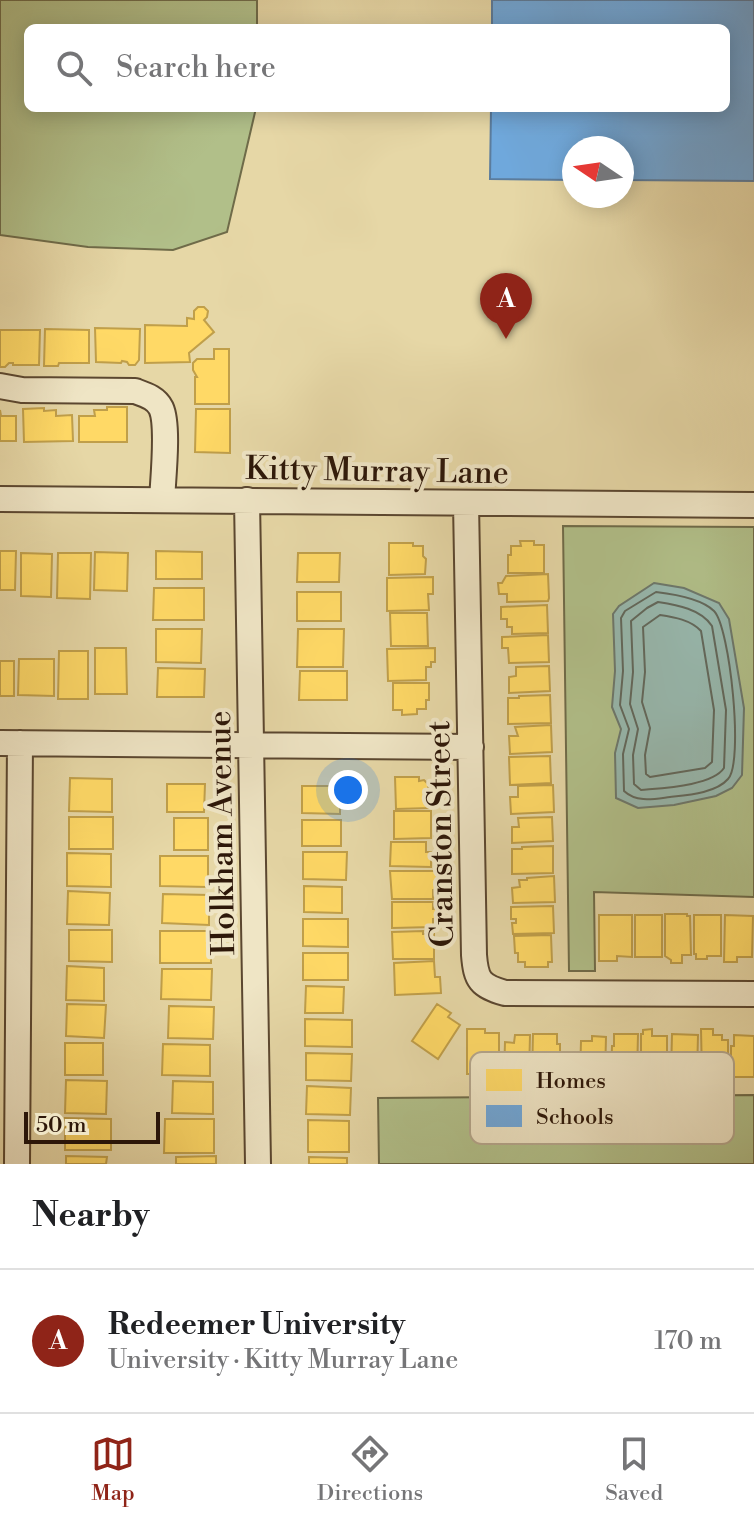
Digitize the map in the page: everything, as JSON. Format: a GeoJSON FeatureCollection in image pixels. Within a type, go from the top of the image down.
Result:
{"type":"FeatureCollection","features":[{"type":"Feature","properties":{"kind":"street"},"geometry":{"type":"LineString","coordinates":[[0,386],[22,390],[135,391],[150,396],[160,406],[165,419],[162,500]]}},
{"type":"Feature","properties":{"kind":"street","name":"Kitty Murray Lane"},"geometry":{"type":"LineString","coordinates":[[0,499],[754,505]]}},
{"type":"Feature","properties":{"kind":"street","name":"Holkham Avenue"},"geometry":{"type":"LineString","coordinates":[[247,500],[258,1164]]}},
{"type":"Feature","properties":{"kind":"street","name":"Cranston Street"},"geometry":{"type":"LineString","coordinates":[[466,503],[474,955],[481,983],[505,993],[754,994]]}},
{"type":"Feature","properties":{"kind":"street"},"geometry":{"type":"LineString","coordinates":[[17,1164],[10,743],[471,747]]}},
{"type":"Feature","properties":{"kind":"green space"},"geometry":{"type":"Polygon","coordinates":[[[0,0],[257,0],[257,24],[24,24],[24,112],[255,112],[227,232],[173,250],[88,247],[0,235],[0,0]]]}},
{"type":"Feature","properties":{"kind":"green space"},"geometry":{"type":"Polygon","coordinates":[[[563,526],[754,527],[754,897],[594,892],[595,971],[569,971],[563,526]]]}},
{"type":"Feature","properties":{"kind":"green space"},"geometry":{"type":"Polygon","coordinates":[[[734,1095],[754,1095],[754,1164],[379,1164],[378,1098],[470,1097],[470,1144],[734,1144],[734,1095]]]}},
{"type":"Feature","properties":{"kind":"water"},"geometry":{"type":"Polygon","coordinates":[[[654,583],[684,588],[719,603],[729,619],[744,708],[742,775],[732,788],[716,796],[674,805],[638,808],[616,798],[615,753],[621,729],[612,707],[615,671],[613,614],[619,606],[654,583]]]}},
{"type":"Feature","properties":{"kind":"building: Homes"},"geometry":{"type":"Polygon","coordinates":[[[198,307],[208,311],[204,320],[214,332],[189,353],[190,362],[145,363],[145,325],[187,326],[187,318],[194,319],[194,311],[198,307]]]}},
{"type":"Feature","properties":{"kind":"building: Homes"},"geometry":{"type":"Polygon","coordinates":[[[95,328],[140,329],[139,360],[135,365],[122,361],[96,362],[95,328]]]}},
{"type":"Feature","properties":{"kind":"building: Homes"},"geometry":{"type":"Polygon","coordinates":[[[45,329],[89,330],[89,363],[44,366],[45,329]]]}},
{"type":"Feature","properties":{"kind":"building: Homes"},"geometry":{"type":"Polygon","coordinates":[[[0,330],[40,330],[39,365],[9,363],[0,367],[0,330]]]}},
{"type":"Feature","properties":{"kind":"building: Homes"},"geometry":{"type":"Polygon","coordinates":[[[214,349],[229,349],[229,404],[195,404],[197,377],[193,363],[197,359],[214,359],[214,349]]]}},
{"type":"Feature","properties":{"kind":"building: Homes"},"geometry":{"type":"Polygon","coordinates":[[[107,407],[127,407],[127,442],[79,442],[79,416],[95,416],[94,410],[107,410],[107,407]]]}},
{"type":"Feature","properties":{"kind":"building: Homes"},"geometry":{"type":"Polygon","coordinates":[[[44,408],[44,411],[56,410],[56,416],[72,415],[73,441],[24,442],[23,409],[44,408]]]}},
{"type":"Feature","properties":{"kind":"building: Homes"},"geometry":{"type":"Polygon","coordinates":[[[196,409],[230,409],[230,453],[195,452],[196,409]]]}},
{"type":"Feature","properties":{"kind":"building: Homes"},"geometry":{"type":"Polygon","coordinates":[[[0,410],[1,416],[16,416],[16,441],[0,441],[0,410]]]}},
{"type":"Feature","properties":{"kind":"building: Homes"},"geometry":{"type":"Polygon","coordinates":[[[520,541],[544,545],[544,573],[508,573],[511,546],[521,546],[520,541]]]}},
{"type":"Feature","properties":{"kind":"building: Homes"},"geometry":{"type":"Polygon","coordinates":[[[389,543],[423,546],[425,574],[389,575],[389,543]]]}},
{"type":"Feature","properties":{"kind":"building: Homes"},"geometry":{"type":"Polygon","coordinates":[[[0,551],[16,551],[15,590],[0,590],[0,551]]]}},
{"type":"Feature","properties":{"kind":"building: Homes"},"geometry":{"type":"Polygon","coordinates":[[[156,551],[202,552],[202,579],[156,579],[156,551]]]}},
{"type":"Feature","properties":{"kind":"building: Homes"},"geometry":{"type":"Polygon","coordinates":[[[95,552],[128,553],[127,591],[94,590],[95,552]]]}},
{"type":"Feature","properties":{"kind":"building: Homes"},"geometry":{"type":"Polygon","coordinates":[[[21,553],[52,554],[51,597],[21,596],[21,553]]]}},
{"type":"Feature","properties":{"kind":"building: Homes"},"geometry":{"type":"Polygon","coordinates":[[[58,553],[91,553],[90,599],[57,598],[58,553]]]}},
{"type":"Feature","properties":{"kind":"building: Homes"},"geometry":{"type":"Polygon","coordinates":[[[298,553],[340,553],[339,582],[297,582],[298,553]]]}},
{"type":"Feature","properties":{"kind":"building: Homes"},"geometry":{"type":"Polygon","coordinates":[[[548,574],[548,601],[507,602],[507,594],[499,594],[498,583],[502,583],[506,576],[548,574]]]}},
{"type":"Feature","properties":{"kind":"building: Homes"},"geometry":{"type":"Polygon","coordinates":[[[433,577],[433,594],[428,594],[429,610],[387,611],[387,578],[433,577]]]}},
{"type":"Feature","properties":{"kind":"building: Homes"},"geometry":{"type":"Polygon","coordinates":[[[154,588],[204,588],[204,620],[153,620],[154,588]]]}},
{"type":"Feature","properties":{"kind":"building: Homes"},"geometry":{"type":"Polygon","coordinates":[[[297,592],[341,592],[341,621],[297,621],[297,592]]]}},
{"type":"Feature","properties":{"kind":"building: Homes"},"geometry":{"type":"Polygon","coordinates":[[[547,605],[548,633],[512,634],[512,627],[507,627],[507,619],[501,619],[501,607],[547,605]]]}},
{"type":"Feature","properties":{"kind":"building: Homes"},"geometry":{"type":"Polygon","coordinates":[[[390,613],[427,613],[428,646],[391,646],[390,613]]]}},
{"type":"Feature","properties":{"kind":"building: Homes"},"geometry":{"type":"Polygon","coordinates":[[[156,629],[202,629],[201,663],[156,662],[156,629]]]}},
{"type":"Feature","properties":{"kind":"building: Homes"},"geometry":{"type":"Polygon","coordinates":[[[298,629],[344,629],[343,667],[297,667],[298,629]]]}},
{"type":"Feature","properties":{"kind":"building: Homes"},"geometry":{"type":"Polygon","coordinates":[[[548,635],[549,662],[509,663],[508,648],[502,648],[502,637],[548,635]]]}},
{"type":"Feature","properties":{"kind":"building: Homes"},"geometry":{"type":"Polygon","coordinates":[[[95,648],[126,648],[127,694],[95,694],[95,648]]]}},
{"type":"Feature","properties":{"kind":"building: Homes"},"geometry":{"type":"Polygon","coordinates":[[[435,648],[435,662],[431,662],[431,667],[426,667],[426,680],[388,681],[387,649],[435,648]]]}},
{"type":"Feature","properties":{"kind":"building: Homes"},"geometry":{"type":"Polygon","coordinates":[[[59,651],[88,651],[88,699],[58,699],[59,651]]]}},
{"type":"Feature","properties":{"kind":"building: Homes"},"geometry":{"type":"Polygon","coordinates":[[[19,659],[54,659],[54,696],[18,695],[19,659]]]}},
{"type":"Feature","properties":{"kind":"building: Homes"},"geometry":{"type":"Polygon","coordinates":[[[0,661],[14,661],[14,696],[0,696],[0,661]]]}},
{"type":"Feature","properties":{"kind":"building: Homes"},"geometry":{"type":"Polygon","coordinates":[[[549,666],[550,691],[509,693],[509,677],[516,676],[516,667],[549,666]]]}},
{"type":"Feature","properties":{"kind":"building: Homes"},"geometry":{"type":"Polygon","coordinates":[[[158,668],[205,669],[204,697],[157,697],[158,668]]]}},
{"type":"Feature","properties":{"kind":"building: Homes"},"geometry":{"type":"Polygon","coordinates":[[[300,671],[347,671],[347,700],[299,700],[300,671]]]}},
{"type":"Feature","properties":{"kind":"building: Homes"},"geometry":{"type":"Polygon","coordinates":[[[393,683],[429,683],[426,709],[417,709],[417,714],[402,715],[402,710],[393,710],[393,683]]]}},
{"type":"Feature","properties":{"kind":"building: Homes"},"geometry":{"type":"Polygon","coordinates":[[[550,695],[551,723],[508,724],[508,698],[550,695]]]}},
{"type":"Feature","properties":{"kind":"building: Homes"},"geometry":{"type":"Polygon","coordinates":[[[551,725],[552,752],[510,754],[509,736],[518,736],[515,727],[551,725]]]}},
{"type":"Feature","properties":{"kind":"building: Homes"},"geometry":{"type":"Polygon","coordinates":[[[550,756],[551,783],[510,785],[509,757],[550,756]]]}},
{"type":"Feature","properties":{"kind":"building: Homes"},"geometry":{"type":"Polygon","coordinates":[[[395,777],[419,777],[419,781],[424,780],[432,793],[431,808],[396,809],[395,777]]]}},
{"type":"Feature","properties":{"kind":"building: Homes"},"geometry":{"type":"Polygon","coordinates":[[[70,778],[112,779],[112,812],[69,811],[70,778]]]}},
{"type":"Feature","properties":{"kind":"building: Homes"},"geometry":{"type":"Polygon","coordinates":[[[167,784],[205,784],[204,812],[167,812],[167,784]]]}},
{"type":"Feature","properties":{"kind":"building: Homes"},"geometry":{"type":"Polygon","coordinates":[[[553,785],[554,812],[511,814],[510,797],[518,797],[518,786],[553,785]]]}},
{"type":"Feature","properties":{"kind":"building: Homes"},"geometry":{"type":"Polygon","coordinates":[[[302,786],[340,786],[340,814],[302,813],[302,786]]]}},
{"type":"Feature","properties":{"kind":"building: Homes"},"geometry":{"type":"Polygon","coordinates":[[[394,811],[431,811],[431,838],[394,839],[394,811]]]}},
{"type":"Feature","properties":{"kind":"building: Homes"},"geometry":{"type":"Polygon","coordinates":[[[69,817],[113,817],[113,849],[69,849],[69,817]]]}},
{"type":"Feature","properties":{"kind":"building: Homes"},"geometry":{"type":"Polygon","coordinates":[[[552,817],[553,841],[512,843],[512,827],[519,827],[518,818],[552,817]]]}},
{"type":"Feature","properties":{"kind":"building: Homes"},"geometry":{"type":"Polygon","coordinates":[[[174,818],[208,818],[208,850],[174,850],[174,818]]]}},
{"type":"Feature","properties":{"kind":"building: Homes"},"geometry":{"type":"Polygon","coordinates":[[[302,820],[341,820],[341,846],[302,846],[302,820]]]}},
{"type":"Feature","properties":{"kind":"building: Homes"},"geometry":{"type":"Polygon","coordinates":[[[391,842],[426,842],[426,852],[431,852],[431,867],[390,866],[391,842]]]}},
{"type":"Feature","properties":{"kind":"building: Homes"},"geometry":{"type":"Polygon","coordinates":[[[553,846],[553,873],[512,874],[512,849],[553,846]]]}},
{"type":"Feature","properties":{"kind":"building: Homes"},"geometry":{"type":"Polygon","coordinates":[[[303,852],[347,852],[346,880],[303,879],[303,852]]]}},
{"type":"Feature","properties":{"kind":"building: Homes"},"geometry":{"type":"Polygon","coordinates":[[[67,853],[111,854],[111,887],[67,886],[67,853]]]}},
{"type":"Feature","properties":{"kind":"building: Homes"},"geometry":{"type":"Polygon","coordinates":[[[160,856],[208,856],[208,887],[160,886],[160,856]]]}},
{"type":"Feature","properties":{"kind":"building: Homes"},"geometry":{"type":"Polygon","coordinates":[[[390,871],[441,871],[441,888],[433,890],[433,899],[392,899],[390,871]]]}},
{"type":"Feature","properties":{"kind":"building: Homes"},"geometry":{"type":"Polygon","coordinates":[[[554,876],[555,902],[513,903],[512,888],[520,887],[519,880],[554,876]]]}},
{"type":"Feature","properties":{"kind":"building: Homes"},"geometry":{"type":"Polygon","coordinates":[[[304,886],[342,887],[342,913],[304,912],[304,886]]]}},
{"type":"Feature","properties":{"kind":"building: Homes"},"geometry":{"type":"Polygon","coordinates":[[[68,891],[110,893],[109,925],[67,924],[68,891]]]}},
{"type":"Feature","properties":{"kind":"building: Homes"},"geometry":{"type":"Polygon","coordinates":[[[163,894],[209,895],[209,925],[162,923],[163,894]]]}},
{"type":"Feature","properties":{"kind":"building: Homes"},"geometry":{"type":"Polygon","coordinates":[[[392,902],[433,902],[433,909],[440,909],[440,919],[433,919],[433,927],[392,928],[392,902]]]}},
{"type":"Feature","properties":{"kind":"building: Homes"},"geometry":{"type":"Polygon","coordinates":[[[553,906],[554,933],[513,934],[512,923],[516,923],[516,919],[511,919],[511,907],[553,906]]]}},
{"type":"Feature","properties":{"kind":"building: Homes"},"geometry":{"type":"Polygon","coordinates":[[[665,914],[690,916],[691,955],[682,955],[682,963],[671,963],[665,956],[665,914]]]}},
{"type":"Feature","properties":{"kind":"building: Homes"},"geometry":{"type":"Polygon","coordinates":[[[599,915],[632,915],[632,957],[617,956],[617,961],[599,961],[599,915]]]}},
{"type":"Feature","properties":{"kind":"building: Homes"},"geometry":{"type":"Polygon","coordinates":[[[635,915],[662,915],[662,957],[635,957],[635,915]]]}},
{"type":"Feature","properties":{"kind":"building: Homes"},"geometry":{"type":"Polygon","coordinates":[[[694,915],[721,915],[721,956],[696,959],[694,915]]]}},
{"type":"Feature","properties":{"kind":"building: Homes"},"geometry":{"type":"Polygon","coordinates":[[[725,915],[753,916],[752,957],[737,957],[737,962],[724,962],[725,915]]]}},
{"type":"Feature","properties":{"kind":"building: Homes"},"geometry":{"type":"Polygon","coordinates":[[[303,919],[348,919],[348,947],[303,946],[303,919]]]}},
{"type":"Feature","properties":{"kind":"building: Homes"},"geometry":{"type":"Polygon","coordinates":[[[69,930],[112,930],[112,962],[69,961],[69,930]]]}},
{"type":"Feature","properties":{"kind":"building: Homes"},"geometry":{"type":"Polygon","coordinates":[[[160,931],[211,931],[211,963],[160,963],[160,931]]]}},
{"type":"Feature","properties":{"kind":"building: Homes"},"geometry":{"type":"Polygon","coordinates":[[[423,931],[423,934],[434,934],[434,959],[393,959],[392,932],[423,931]]]}},
{"type":"Feature","properties":{"kind":"building: Homes"},"geometry":{"type":"Polygon","coordinates":[[[551,935],[552,962],[548,962],[548,967],[525,967],[525,962],[518,962],[514,936],[551,935]]]}},
{"type":"Feature","properties":{"kind":"building: Homes"},"geometry":{"type":"Polygon","coordinates":[[[303,953],[348,953],[348,980],[303,980],[303,953]]]}},
{"type":"Feature","properties":{"kind":"building: Homes"},"geometry":{"type":"Polygon","coordinates":[[[434,961],[435,977],[440,977],[441,993],[395,995],[394,963],[434,961]]]}},
{"type":"Feature","properties":{"kind":"building: Homes"},"geometry":{"type":"Polygon","coordinates":[[[67,966],[104,968],[104,1001],[66,1000],[67,966]]]}},
{"type":"Feature","properties":{"kind":"building: Homes"},"geometry":{"type":"Polygon","coordinates":[[[162,969],[212,969],[211,1000],[161,999],[162,969]]]}},
{"type":"Feature","properties":{"kind":"building: Homes"},"geometry":{"type":"Polygon","coordinates":[[[306,986],[344,987],[343,1013],[305,1013],[306,986]]]}},
{"type":"Feature","properties":{"kind":"building: Homes"},"geometry":{"type":"Polygon","coordinates":[[[67,1004],[106,1005],[104,1038],[66,1036],[67,1004]]]}},
{"type":"Feature","properties":{"kind":"building: Homes"},"geometry":{"type":"Polygon","coordinates":[[[437,1004],[451,1013],[448,1017],[460,1025],[438,1059],[412,1041],[437,1004]]]}},
{"type":"Feature","properties":{"kind":"building: Homes"},"geometry":{"type":"Polygon","coordinates":[[[169,1006],[214,1007],[213,1039],[168,1038],[169,1006]]]}},
{"type":"Feature","properties":{"kind":"building: Homes"},"geometry":{"type":"Polygon","coordinates":[[[305,1019],[352,1020],[352,1047],[305,1046],[305,1019]]]}},
{"type":"Feature","properties":{"kind":"building: Homes"},"geometry":{"type":"Polygon","coordinates":[[[467,1029],[499,1033],[499,1052],[470,1052],[470,1074],[467,1074],[467,1029]]]}},
{"type":"Feature","properties":{"kind":"building: Homes"},"geometry":{"type":"Polygon","coordinates":[[[652,1029],[652,1036],[667,1036],[667,1052],[641,1052],[643,1030],[652,1029]]]}},
{"type":"Feature","properties":{"kind":"building: Homes"},"geometry":{"type":"Polygon","coordinates":[[[701,1029],[713,1029],[713,1035],[722,1035],[722,1040],[728,1040],[728,1052],[701,1052],[701,1029]]]}},
{"type":"Feature","properties":{"kind":"building: Homes"},"geometry":{"type":"Polygon","coordinates":[[[533,1034],[557,1034],[560,1052],[533,1052],[533,1034]]]}},
{"type":"Feature","properties":{"kind":"building: Homes"},"geometry":{"type":"Polygon","coordinates":[[[614,1034],[638,1034],[638,1052],[612,1052],[614,1034]]]}},
{"type":"Feature","properties":{"kind":"building: Homes"},"geometry":{"type":"Polygon","coordinates":[[[672,1034],[698,1035],[698,1052],[672,1052],[672,1034]]]}},
{"type":"Feature","properties":{"kind":"building: Homes"},"geometry":{"type":"Polygon","coordinates":[[[515,1035],[530,1035],[530,1052],[505,1052],[505,1042],[514,1043],[515,1035]]]}},
{"type":"Feature","properties":{"kind":"building: Homes"},"geometry":{"type":"Polygon","coordinates":[[[734,1035],[754,1036],[754,1077],[734,1077],[734,1052],[731,1052],[731,1046],[734,1046],[734,1035]]]}},
{"type":"Feature","properties":{"kind":"building: Homes"},"geometry":{"type":"Polygon","coordinates":[[[592,1036],[606,1037],[606,1052],[581,1052],[581,1041],[592,1041],[592,1036]]]}},
{"type":"Feature","properties":{"kind":"building: Homes"},"geometry":{"type":"Polygon","coordinates":[[[65,1043],[103,1043],[103,1075],[65,1075],[65,1043]]]}},
{"type":"Feature","properties":{"kind":"building: Homes"},"geometry":{"type":"Polygon","coordinates":[[[163,1044],[210,1045],[210,1076],[162,1075],[163,1044]]]}},
{"type":"Feature","properties":{"kind":"building: Homes"},"geometry":{"type":"Polygon","coordinates":[[[306,1053],[352,1054],[351,1081],[306,1080],[306,1053]]]}},
{"type":"Feature","properties":{"kind":"building: Homes"},"geometry":{"type":"Polygon","coordinates":[[[66,1080],[107,1081],[106,1114],[65,1113],[66,1080]]]}},
{"type":"Feature","properties":{"kind":"building: Homes"},"geometry":{"type":"Polygon","coordinates":[[[173,1081],[213,1082],[213,1114],[172,1113],[173,1081]]]}},
{"type":"Feature","properties":{"kind":"building: Homes"},"geometry":{"type":"Polygon","coordinates":[[[307,1086],[351,1088],[350,1115],[306,1114],[307,1086]]]}},
{"type":"Feature","properties":{"kind":"building: Homes"},"geometry":{"type":"Polygon","coordinates":[[[65,1118],[111,1119],[111,1150],[65,1150],[65,1118]]]}},
{"type":"Feature","properties":{"kind":"building: Homes"},"geometry":{"type":"Polygon","coordinates":[[[165,1119],[214,1119],[214,1153],[164,1153],[165,1119]]]}},
{"type":"Feature","properties":{"kind":"building: Homes"},"geometry":{"type":"Polygon","coordinates":[[[308,1120],[349,1121],[349,1152],[308,1152],[308,1120]]]}},
{"type":"Feature","properties":{"kind":"building: Homes"},"geometry":{"type":"Polygon","coordinates":[[[66,1156],[107,1157],[106,1164],[66,1164],[66,1156]]]}},
{"type":"Feature","properties":{"kind":"building: Homes"},"geometry":{"type":"Polygon","coordinates":[[[216,1156],[216,1164],[176,1164],[176,1157],[216,1156]]]}},
{"type":"Feature","properties":{"kind":"building: Homes"},"geometry":{"type":"Polygon","coordinates":[[[309,1157],[347,1158],[347,1164],[309,1164],[309,1157]]]}},
{"type":"Feature","properties":{"kind":"building: Schools"},"geometry":{"type":"Polygon","coordinates":[[[492,0],[754,0],[754,181],[634,180],[634,136],[562,136],[562,180],[490,179],[491,112],[730,112],[730,24],[492,24],[492,0]]]}},
{"type":"Feature","properties":{"kind":"place","name":"Redeemer University"},"geometry":{"type":"Point","coordinates":[506,339]}}]}
